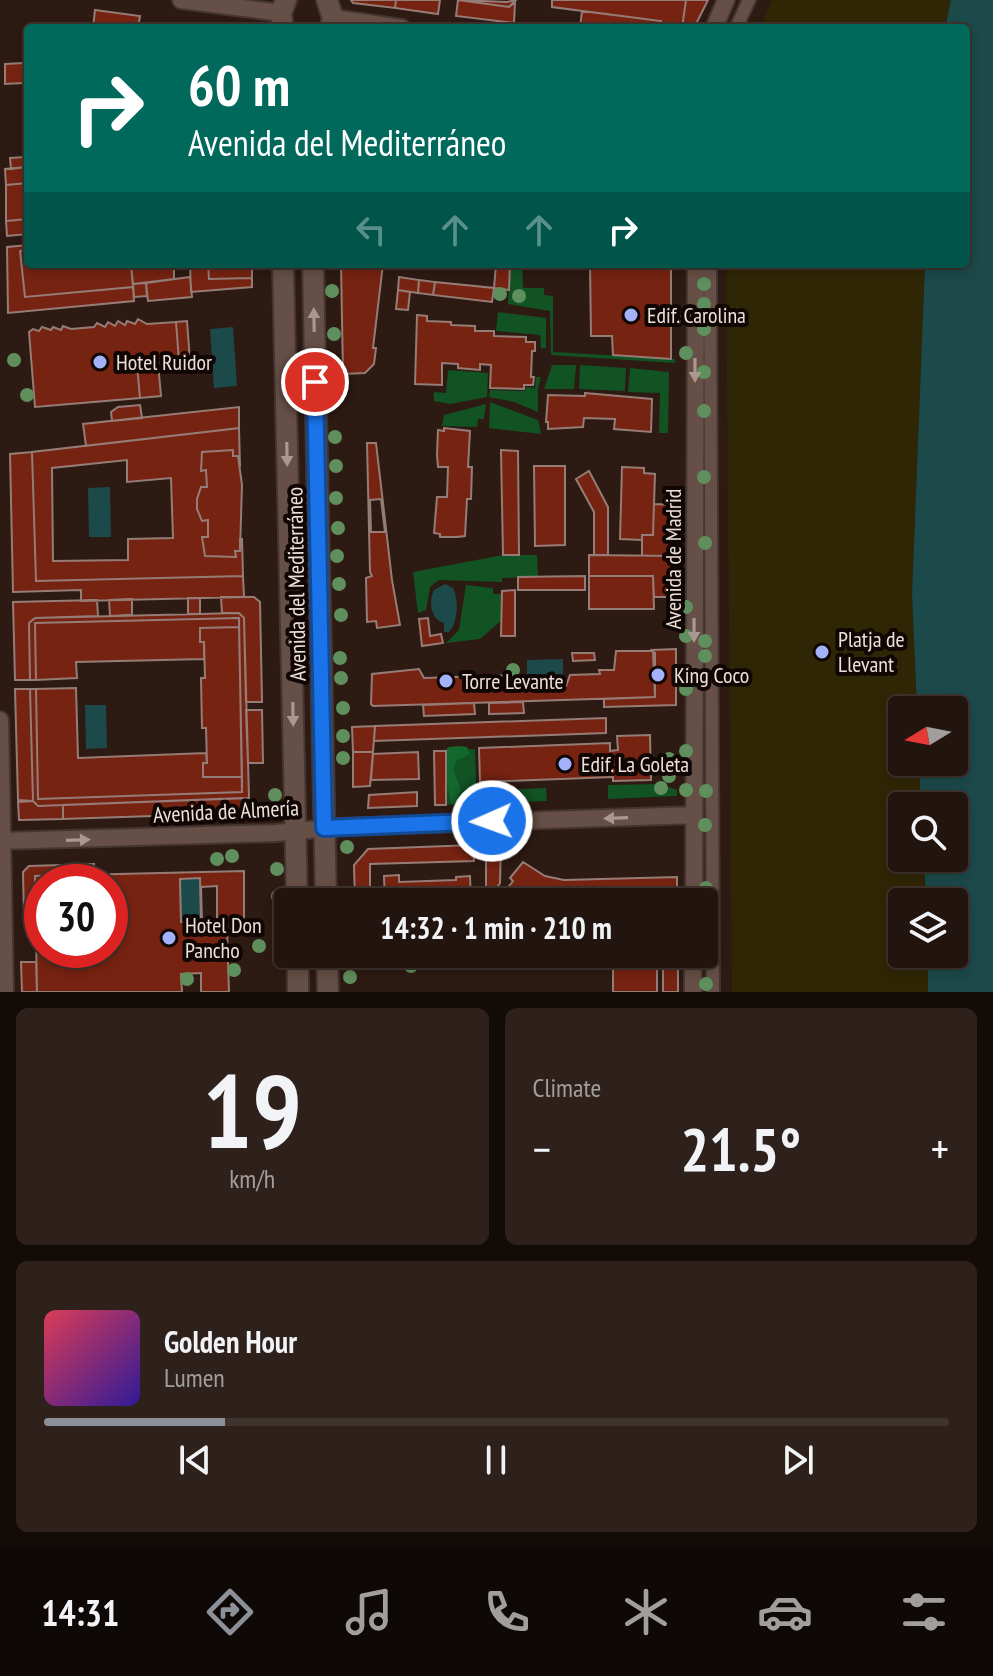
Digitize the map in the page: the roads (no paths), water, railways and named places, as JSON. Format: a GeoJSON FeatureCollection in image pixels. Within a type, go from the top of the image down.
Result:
{"type":"FeatureCollection","features":[{"type":"Feature","properties":{"kind":"street"},"geometry":{"type":"LineString","coordinates":[[181,0],[283,14]]}},
{"type":"Feature","properties":{"kind":"street"},"geometry":{"type":"LineString","coordinates":[[716,24],[726,0]]}},
{"type":"Feature","properties":{"kind":"street"},"geometry":{"type":"LineString","coordinates":[[738,24],[749,0]]}},
{"type":"Feature","properties":{"kind":"street"},"geometry":{"type":"LineString","coordinates":[[330,15],[380,24]]}},
{"type":"Feature","properties":{"kind":"street","name":"Avenida del Mediterráneo"},"geometry":{"type":"LineString","coordinates":[[283,268],[297,888]]}},
{"type":"Feature","properties":{"kind":"street","name":"Avenida del Mediterráneo"},"geometry":{"type":"LineString","coordinates":[[313,268],[326,888]]}},
{"type":"Feature","properties":{"kind":"street","name":"Avenida de Madrid"},"geometry":{"type":"LineString","coordinates":[[694,888],[696,268]]}},
{"type":"Feature","properties":{"kind":"street"},"geometry":{"type":"LineString","coordinates":[[710,268],[713,992]]}},
{"type":"Feature","properties":{"kind":"street"},"geometry":{"type":"LineString","coordinates":[[0,720],[5,992]]}},
{"type":"Feature","properties":{"kind":"street","name":"Avenida de Almería"},"geometry":{"type":"LineString","coordinates":[[1,841],[694,815]]}},
{"type":"Feature","properties":{"kind":"street"},"geometry":{"type":"LineString","coordinates":[[298,968],[298,992]]}},
{"type":"Feature","properties":{"kind":"street"},"geometry":{"type":"LineString","coordinates":[[327,968],[328,992]]}},
{"type":"Feature","properties":{"kind":"street"},"geometry":{"type":"LineString","coordinates":[[693,968],[693,992]]}},
{"type":"Feature","properties":{"kind":"water"},"geometry":{"type":"Polygon","coordinates":[[[951,0],[993,0],[993,992],[928,992],[928,968],[968,968],[968,888],[925,888],[925,872],[968,872],[968,792],[920,792],[920,776],[968,776],[968,696],[916,696],[912,595],[925,268],[970,268],[970,24],[946,24],[951,0]]]}},
{"type":"Feature","properties":{"kind":"water"},"geometry":{"type":"Polygon","coordinates":[[[233,327],[237,386],[214,388],[210,329],[233,327]]]}},
{"type":"Feature","properties":{"kind":"water"},"geometry":{"type":"Polygon","coordinates":[[[110,487],[111,537],[89,537],[88,488],[110,487]]]}},
{"type":"Feature","properties":{"kind":"water"},"geometry":{"type":"Polygon","coordinates":[[[445,584],[453,588],[457,604],[456,617],[449,632],[444,632],[444,623],[436,618],[431,605],[434,590],[445,584]]]}},
{"type":"Feature","properties":{"kind":"water"},"geometry":{"type":"Polygon","coordinates":[[[563,659],[563,677],[527,678],[527,660],[563,659]]]}},
{"type":"Feature","properties":{"kind":"water"},"geometry":{"type":"Polygon","coordinates":[[[85,705],[106,705],[107,748],[86,749],[85,705]]]}},
{"type":"Feature","properties":{"kind":"water"},"geometry":{"type":"Polygon","coordinates":[[[200,878],[201,922],[181,922],[180,879],[200,878]]]}},
{"type":"Feature","properties":{"kind":"place","name":"Edif. Carolina"},"geometry":{"type":"Point","coordinates":[631,315]}},
{"type":"Feature","properties":{"kind":"place","name":"Hotel Ruidor"},"geometry":{"type":"Point","coordinates":[100,362]}},
{"type":"Feature","properties":{"kind":"place","name":"Platja de Llevant"},"geometry":{"type":"Point","coordinates":[822,652]}},
{"type":"Feature","properties":{"kind":"place","name":"King Coco"},"geometry":{"type":"Point","coordinates":[658,675]}},
{"type":"Feature","properties":{"kind":"place","name":"Torre Levante"},"geometry":{"type":"Point","coordinates":[446,681]}},
{"type":"Feature","properties":{"kind":"place","name":"Edif. La Goleta"},"geometry":{"type":"Point","coordinates":[565,764]}},
{"type":"Feature","properties":{"kind":"place","name":"Hotel Don Pancho"},"geometry":{"type":"Point","coordinates":[169,938]}}]}
